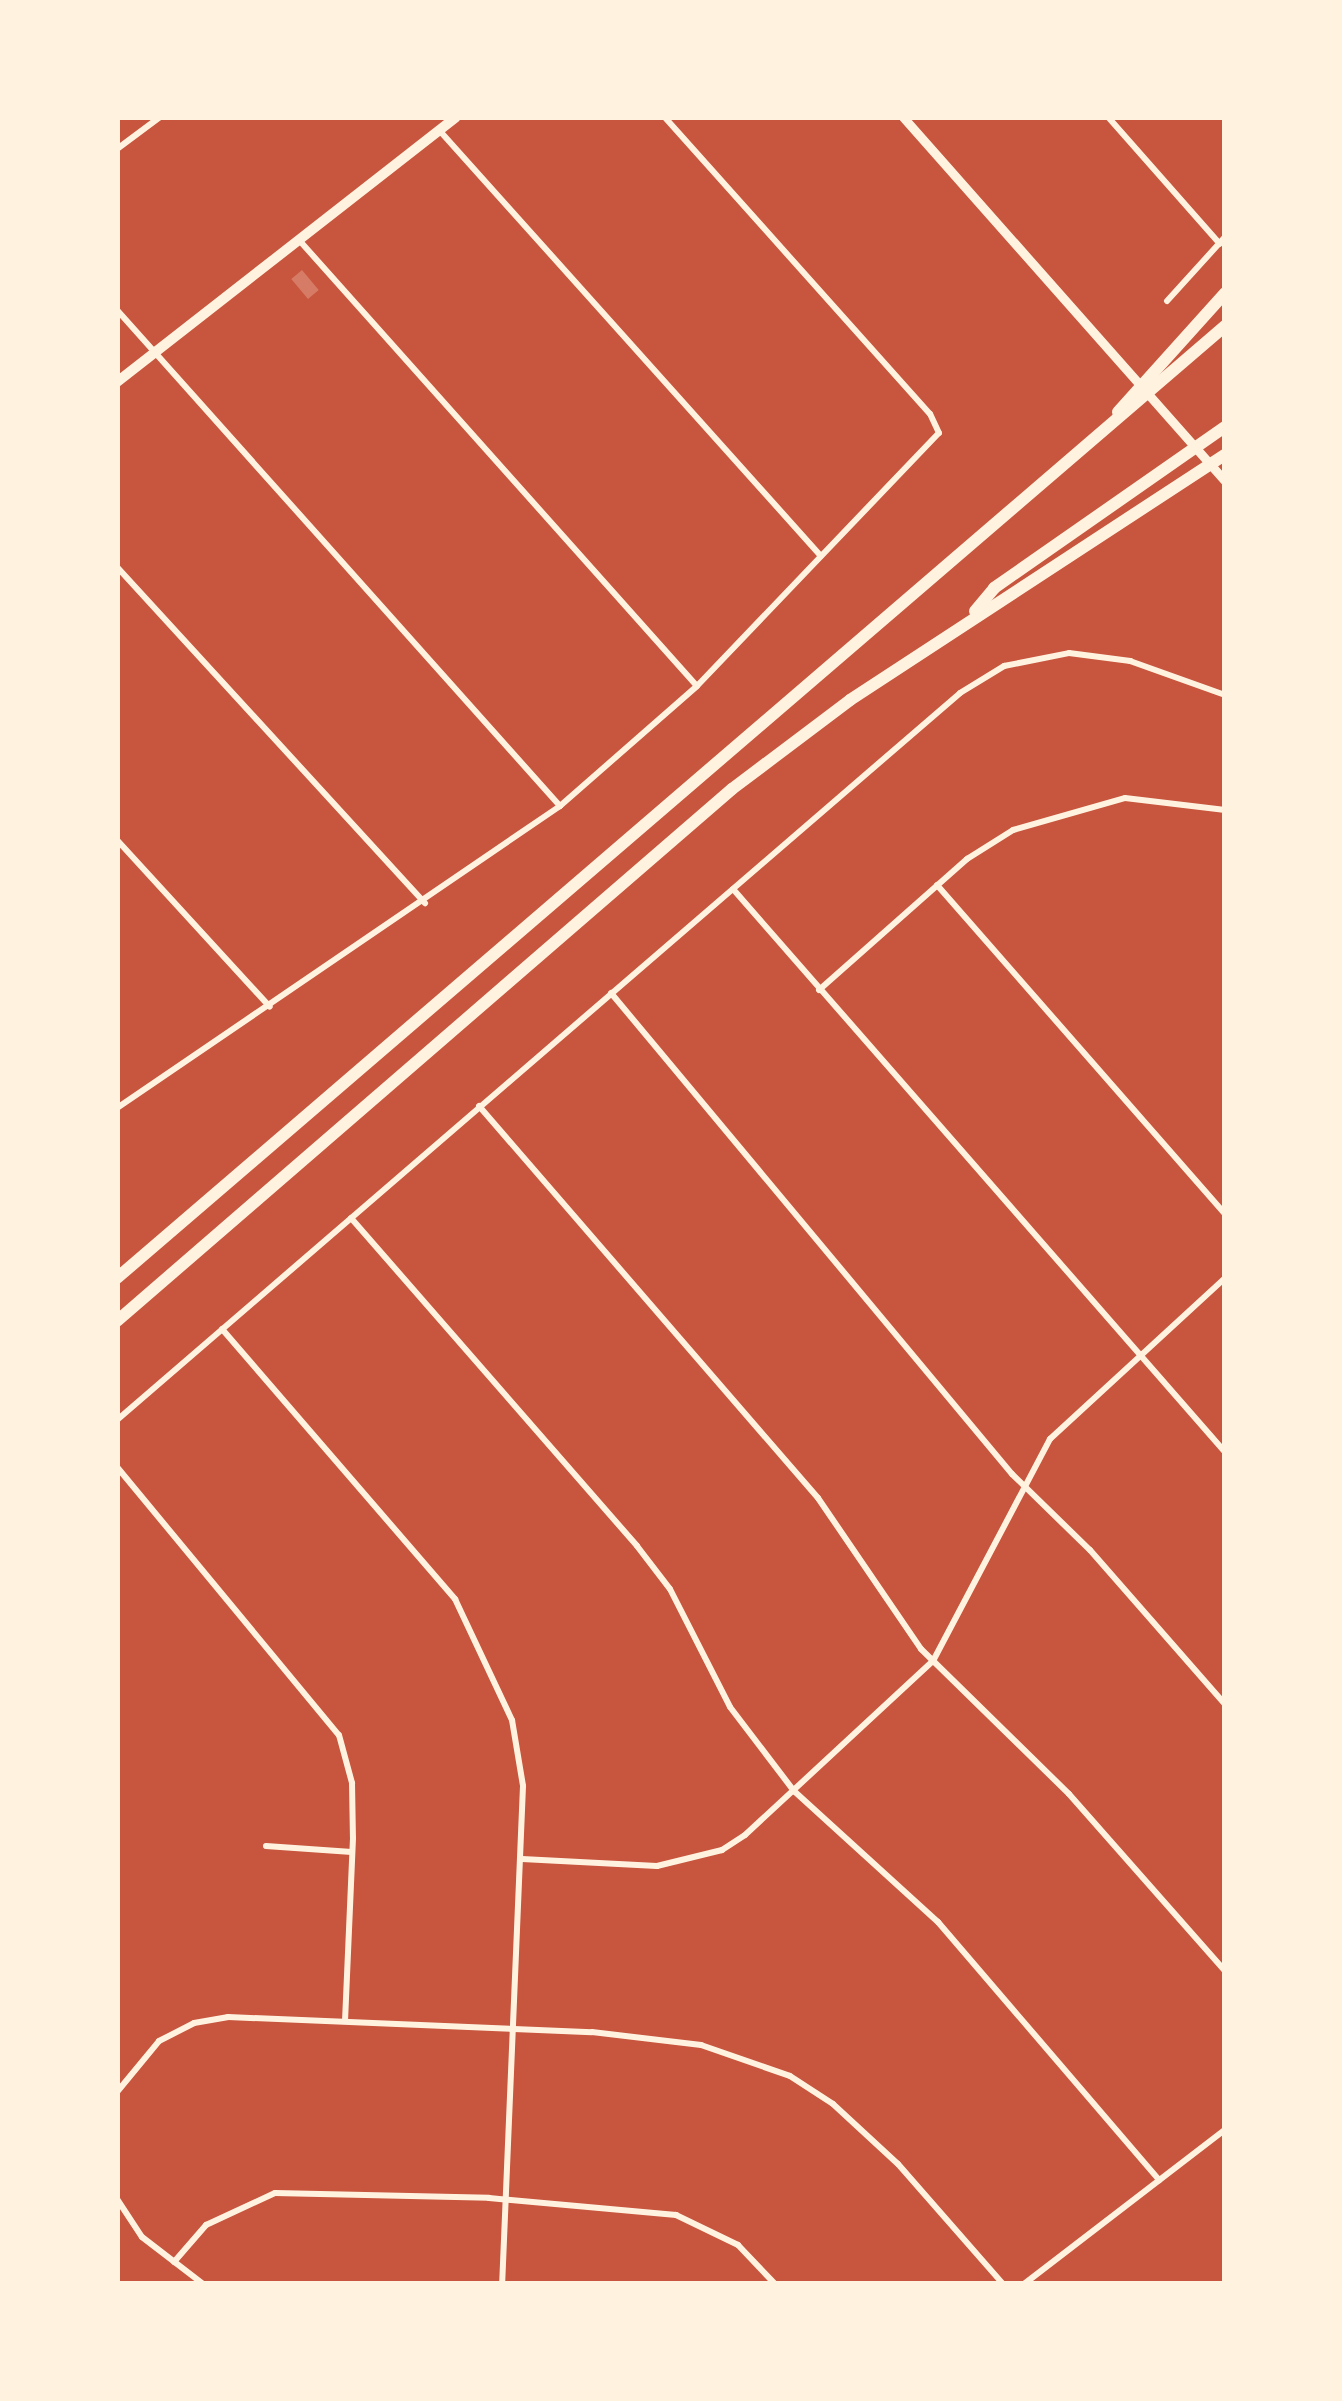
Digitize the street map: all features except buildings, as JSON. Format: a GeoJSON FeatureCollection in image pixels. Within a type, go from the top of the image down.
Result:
{"type":"FeatureCollection","features":[{"type":"Feature","properties":{"kind":"highway"},"geometry":{"type":"LineString","coordinates":[[1111,423],[1133,388],[1225,292]]}},
{"type":"Feature","properties":{"kind":"highway"},"geometry":{"type":"LineString","coordinates":[[117,1278],[1225,326]]}},
{"type":"Feature","properties":{"kind":"highway"},"geometry":{"type":"LineString","coordinates":[[966,621],[994,588],[1225,427]]}},
{"type":"Feature","properties":{"kind":"highway"},"geometry":{"type":"LineString","coordinates":[[117,1321],[715,803],[966,621],[1225,455]]}},
{"type":"Feature","properties":{"kind":"main road"},"geometry":{"type":"LineString","coordinates":[[117,382],[456,117]]}},
{"type":"Feature","properties":{"kind":"main road"},"geometry":{"type":"LineString","coordinates":[[903,117],[1225,481]]}},
{"type":"Feature","properties":{"kind":"street"},"geometry":{"type":"LineString","coordinates":[[117,149],[160,117]]}},
{"type":"Feature","properties":{"kind":"street"},"geometry":{"type":"LineString","coordinates":[[117,1108],[560,806],[697,686],[939,433],[930,414],[664,117]]}},
{"type":"Feature","properties":{"kind":"street"},"geometry":{"type":"LineString","coordinates":[[1108,117],[1222,241],[1167,301]]}},
{"type":"Feature","properties":{"kind":"street"},"geometry":{"type":"LineString","coordinates":[[439,130],[821,556]]}},
{"type":"Feature","properties":{"kind":"street"},"geometry":{"type":"LineString","coordinates":[[299,240],[697,686]]}},
{"type":"Feature","properties":{"kind":"street"},"geometry":{"type":"LineString","coordinates":[[117,310],[560,806]]}},
{"type":"Feature","properties":{"kind":"street"},"geometry":{"type":"LineString","coordinates":[[117,567],[424,903]]}},
{"type":"Feature","properties":{"kind":"street"},"geometry":{"type":"LineString","coordinates":[[117,1420],[914,731],[1004,666],[1069,653],[1110,658],[1225,695]]}},
{"type":"Feature","properties":{"kind":"street"},"geometry":{"type":"LineString","coordinates":[[819,990],[981,849],[1058,813],[1125,798],[1225,810]]}},
{"type":"Feature","properties":{"kind":"street"},"geometry":{"type":"LineString","coordinates":[[117,840],[270,1007]]}},
{"type":"Feature","properties":{"kind":"street"},"geometry":{"type":"LineString","coordinates":[[937,885],[1225,1214]]}},
{"type":"Feature","properties":{"kind":"street"},"geometry":{"type":"LineString","coordinates":[[733,889],[1225,1452]]}},
{"type":"Feature","properties":{"kind":"street"},"geometry":{"type":"LineString","coordinates":[[610,993],[1024,1486],[1225,1704]]}},
{"type":"Feature","properties":{"kind":"street"},"geometry":{"type":"LineString","coordinates":[[478,1106],[818,1498],[877,1593],[934,1660],[1069,1794],[1225,1971]]}},
{"type":"Feature","properties":{"kind":"street"},"geometry":{"type":"LineString","coordinates":[[352,1218],[659,1575],[730,1707],[794,1791],[938,1922],[1160,2180]]}},
{"type":"Feature","properties":{"kind":"street"},"geometry":{"type":"LineString","coordinates":[[522,1858],[657,1866],[692,1860],[745,1835],[934,1660],[1024,1486],[1073,1412],[1225,1278]]}},
{"type":"Feature","properties":{"kind":"street"},"geometry":{"type":"LineString","coordinates":[[222,1329],[433,1570],[475,1631],[512,1720],[523,1786],[522,1858],[502,2284]]}},
{"type":"Feature","properties":{"kind":"street"},"geometry":{"type":"LineString","coordinates":[[117,1467],[339,1735],[352,1783],[345,2021]]}},
{"type":"Feature","properties":{"kind":"street"},"geometry":{"type":"LineString","coordinates":[[266,1846],[352,1852]]}},
{"type":"Feature","properties":{"kind":"street"},"geometry":{"type":"LineString","coordinates":[[117,2092],[159,2041],[194,2023],[345,2021],[515,2028],[700,2045],[790,2076],[898,2164],[1003,2284]]}},
{"type":"Feature","properties":{"kind":"street"},"geometry":{"type":"LineString","coordinates":[[1024,2284],[1225,2130]]}},
{"type":"Feature","properties":{"kind":"street"},"geometry":{"type":"LineString","coordinates":[[174,2262],[206,2224],[275,2192],[507,2200],[676,2215],[738,2245],[775,2284]]}},
{"type":"Feature","properties":{"kind":"street"},"geometry":{"type":"LineString","coordinates":[[117,2200],[142,2237],[203,2284]]}}]}
